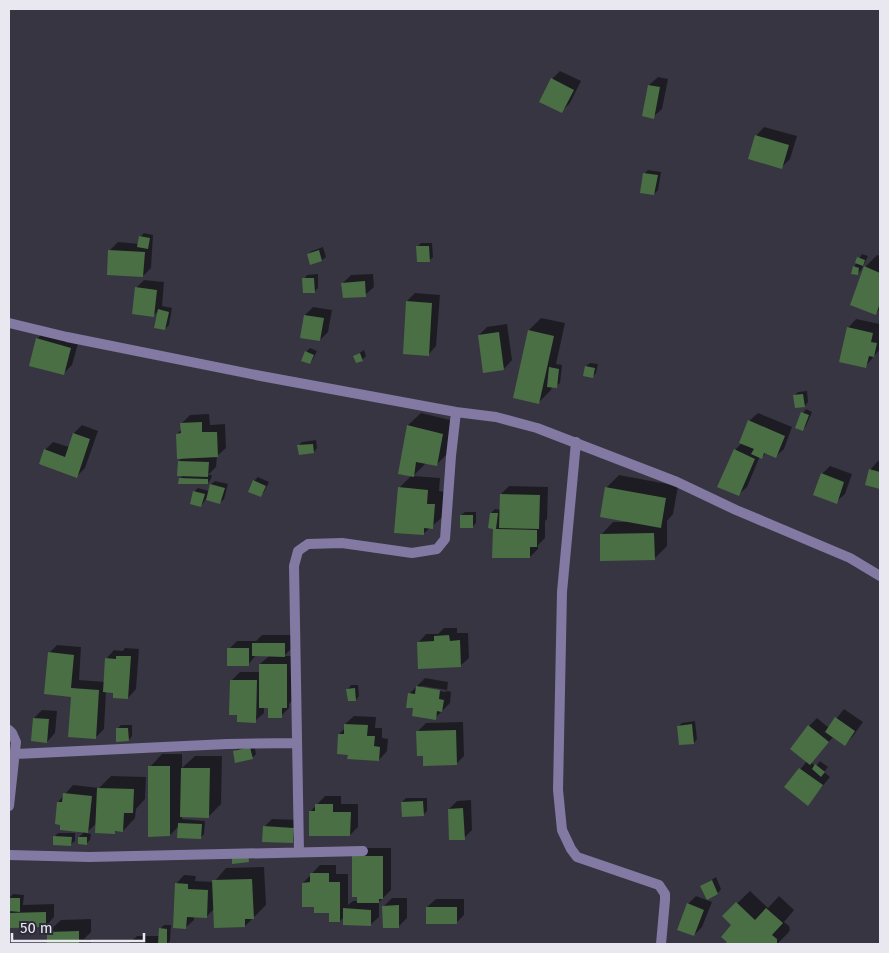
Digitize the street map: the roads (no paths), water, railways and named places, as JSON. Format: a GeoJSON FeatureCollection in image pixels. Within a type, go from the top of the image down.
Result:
{"type":"FeatureCollection","features":[{"type":"Feature","properties":{"kind":"street"},"geometry":{"type":"LineString","coordinates":[[9,323],[67,337],[242,372],[456,412],[496,417],[537,428],[677,482],[736,510],[850,558],[880,576]]}},
{"type":"Feature","properties":{"kind":"street"},"geometry":{"type":"LineString","coordinates":[[299,852],[294,566],[298,552],[308,544],[342,543],[412,553],[437,549],[445,539],[456,412]]}},
{"type":"Feature","properties":{"kind":"street"},"geometry":{"type":"LineString","coordinates":[[576,442],[562,592],[558,790],[562,830],[570,849],[577,857],[660,885],[665,894],[662,944]]}},
{"type":"Feature","properties":{"kind":"street"},"geometry":{"type":"LineString","coordinates":[[9,730],[15,737],[16,754],[9,806]]}},
{"type":"Feature","properties":{"kind":"street"},"geometry":{"type":"LineString","coordinates":[[16,754],[227,744],[297,743]]}},
{"type":"Feature","properties":{"kind":"street"},"geometry":{"type":"LineString","coordinates":[[9,855],[89,857],[363,850]]}}]}
